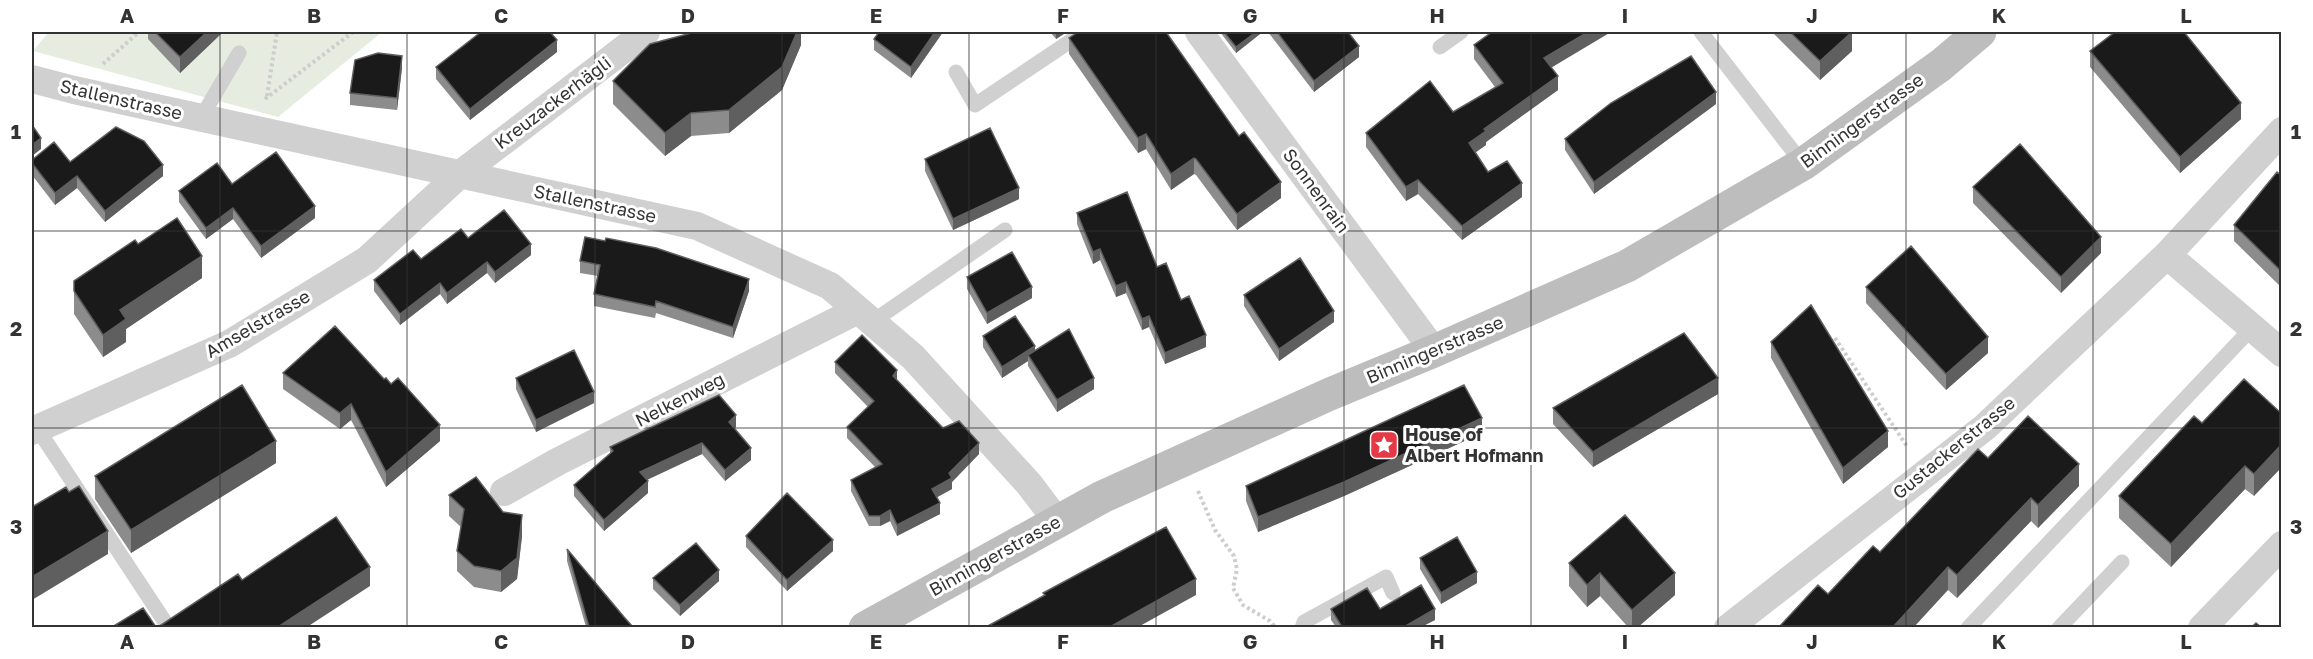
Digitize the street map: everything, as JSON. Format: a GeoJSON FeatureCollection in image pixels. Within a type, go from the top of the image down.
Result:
{"type":"FeatureCollection","features":[{"type":"Feature","properties":{"kind":"main road","name":"Binningerstrasse"},"geometry":{"type":"LineString","coordinates":[[865,627],[1057,521],[1185,460],[1330,394],[1434,351],[1626,266],[1803,164],[1941,65],[1980,32]]}},
{"type":"Feature","properties":{"kind":"street","name":"Kreuzackerhägli"},"geometry":{"type":"LineString","coordinates":[[459,176],[646,32]]}},
{"type":"Feature","properties":{"kind":"street","name":"Sonnenrain"},"geometry":{"type":"LineString","coordinates":[[1199,32],[1434,351]]}},
{"type":"Feature","properties":{"kind":"street","name":"Stallenstrasse"},"geometry":{"type":"LineString","coordinates":[[32,79],[459,176],[697,226],[830,286],[913,357],[1029,484],[1057,521]]}},
{"type":"Feature","properties":{"kind":"street","name":"Gustackerstrasse"},"geometry":{"type":"LineString","coordinates":[[1728,627],[1984,427],[2167,255],[2282,131]]}},
{"type":"Feature","properties":{"kind":"street","name":"Amselstrasse"},"geometry":{"type":"LineString","coordinates":[[34,430],[229,344],[367,260],[459,176]]}},
{"type":"Feature","properties":{"kind":"street"},"geometry":{"type":"LineString","coordinates":[[2167,255],[2282,353]]}},
{"type":"Feature","properties":{"kind":"street","name":"Nelkenweg"},"geometry":{"type":"LineString","coordinates":[[504,492],[557,462],[865,316]]}},
{"type":"Feature","properties":{"kind":"street"},"geometry":{"type":"LineString","coordinates":[[2202,627],[2282,545]]}},
{"type":"Feature","properties":{"kind":"lane"},"geometry":{"type":"LineString","coordinates":[[956,72],[975,105],[1084,32]]}},
{"type":"Feature","properties":{"kind":"lane"},"geometry":{"type":"LineString","coordinates":[[1440,47],[1461,32]]}},
{"type":"Feature","properties":{"kind":"lane"},"geometry":{"type":"LineString","coordinates":[[1701,32],[1803,164]]}},
{"type":"Feature","properties":{"kind":"lane"},"geometry":{"type":"LineString","coordinates":[[201,118],[239,53]]}},
{"type":"Feature","properties":{"kind":"lane"},"geometry":{"type":"LineString","coordinates":[[865,316],[1005,230]]}},
{"type":"Feature","properties":{"kind":"lane"},"geometry":{"type":"LineString","coordinates":[[1968,627],[2252,328]]}},
{"type":"Feature","properties":{"kind":"lane"},"geometry":{"type":"LineString","coordinates":[[34,430],[169,627]]}},
{"type":"Feature","properties":{"kind":"lane"},"geometry":{"type":"LineString","coordinates":[[2059,627],[2122,562]]}},
{"type":"Feature","properties":{"kind":"lane"},"geometry":{"type":"LineString","coordinates":[[1302,627],[1304,622],[1386,577],[1394,593]]}},
{"type":"Feature","properties":{"kind":"path"},"geometry":{"type":"LineString","coordinates":[[74,90],[139,32]]}},
{"type":"Feature","properties":{"kind":"path"},"geometry":{"type":"LineString","coordinates":[[249,129],[267,96],[277,32]]}},
{"type":"Feature","properties":{"kind":"path"},"geometry":{"type":"LineString","coordinates":[[267,96],[353,32]]}},
{"type":"Feature","properties":{"kind":"path"},"geometry":{"type":"LineString","coordinates":[[1835,338],[1925,474]]}},
{"type":"Feature","properties":{"kind":"path"},"geometry":{"type":"LineString","coordinates":[[1185,460],[1215,530],[1234,556],[1237,569],[1233,588],[1243,605],[1276,627]]}},
{"type":"Feature","properties":{"kind":"shaded area"},"geometry":{"type":"Polygon","coordinates":[[[49,32],[382,32],[278,117],[33,51],[49,32]]]}},
{"type":"Feature","properties":{"kind":"building"},"geometry":{"type":"Polygon","coordinates":[[[155,32],[207,32],[180,57],[155,32]]]}},
{"type":"Feature","properties":{"kind":"building"},"geometry":{"type":"Polygon","coordinates":[[[481,32],[550,32],[557,40],[470,109],[436,67],[481,32]]]}},
{"type":"Feature","properties":{"kind":"building"},"geometry":{"type":"Polygon","coordinates":[[[695,32],[797,32],[782,67],[729,110],[691,113],[665,133],[613,81],[650,44],[695,32]]]}},
{"type":"Feature","properties":{"kind":"building"},"geometry":{"type":"Polygon","coordinates":[[[879,32],[935,32],[911,67],[874,39],[879,32]]]}},
{"type":"Feature","properties":{"kind":"building"},"geometry":{"type":"Polygon","coordinates":[[[1078,32],[1166,32],[1239,136],[1244,132],[1281,182],[1237,214],[1196,159],[1194,158],[1171,174],[1146,134],[1138,138],[1069,38],[1078,32]]]}},
{"type":"Feature","properties":{"kind":"building"},"geometry":{"type":"Polygon","coordinates":[[[1224,32],[1256,32],[1236,47],[1224,32]]]}},
{"type":"Feature","properties":{"kind":"building"},"geometry":{"type":"Polygon","coordinates":[[[1277,32],[1348,32],[1359,46],[1314,81],[1277,32]]]}},
{"type":"Feature","properties":{"kind":"building"},"geometry":{"type":"Polygon","coordinates":[[[1492,32],[1588,32],[1544,58],[1558,76],[1484,129],[1486,131],[1469,143],[1488,172],[1507,161],[1522,183],[1462,226],[1418,180],[1406,187],[1366,133],[1430,81],[1453,112],[1503,83],[1474,45],[1492,32]]]}},
{"type":"Feature","properties":{"kind":"building"},"geometry":{"type":"Polygon","coordinates":[[[1790,32],[1852,32],[1820,61],[1790,32]]]}},
{"type":"Feature","properties":{"kind":"building"},"geometry":{"type":"Polygon","coordinates":[[[2115,32],[2184,32],[2241,103],[2180,157],[2090,51],[2115,32]]]}},
{"type":"Feature","properties":{"kind":"building"},"geometry":{"type":"Polygon","coordinates":[[[378,53],[402,56],[397,98],[350,93],[355,60],[378,53]]]}},
{"type":"Feature","properties":{"kind":"building"},"geometry":{"type":"Polygon","coordinates":[[[1691,56],[1716,92],[1594,182],[1565,139],[1611,103],[1691,56]]]}},
{"type":"Feature","properties":{"kind":"building"},"geometry":{"type":"Polygon","coordinates":[[[32,125],[41,138],[32,145],[32,125]]]}},
{"type":"Feature","properties":{"kind":"building"},"geometry":{"type":"Polygon","coordinates":[[[116,127],[144,141],[163,165],[105,211],[77,176],[55,193],[32,163],[32,160],[54,142],[70,162],[116,127]]]}},
{"type":"Feature","properties":{"kind":"building"},"geometry":{"type":"Polygon","coordinates":[[[990,128],[1019,188],[953,219],[925,159],[990,128]]]}},
{"type":"Feature","properties":{"kind":"building"},"geometry":{"type":"Polygon","coordinates":[[[2020,144],[2101,237],[2061,277],[1973,187],[2020,144]]]}},
{"type":"Feature","properties":{"kind":"building"},"geometry":{"type":"Polygon","coordinates":[[[276,152],[315,206],[261,246],[233,208],[206,228],[179,191],[217,163],[232,184],[276,152]]]}},
{"type":"Feature","properties":{"kind":"building"},"geometry":{"type":"Polygon","coordinates":[[[2277,172],[2282,176],[2282,272],[2234,225],[2277,172]]]}},
{"type":"Feature","properties":{"kind":"building"},"geometry":{"type":"Polygon","coordinates":[[[1127,192],[1157,267],[1166,263],[1181,300],[1189,296],[1206,335],[1165,353],[1149,316],[1142,319],[1126,282],[1116,286],[1100,249],[1093,252],[1077,213],[1127,192]]]}},
{"type":"Feature","properties":{"kind":"building"},"geometry":{"type":"Polygon","coordinates":[[[504,210],[531,244],[495,272],[487,262],[447,293],[440,283],[400,314],[374,280],[413,250],[421,259],[461,229],[468,238],[504,210]]]}},
{"type":"Feature","properties":{"kind":"building"},"geometry":{"type":"Polygon","coordinates":[[[177,218],[202,256],[120,310],[126,319],[103,335],[74,291],[74,281],[135,240],[138,244],[177,218]]]}},
{"type":"Feature","properties":{"kind":"building"},"geometry":{"type":"Polygon","coordinates":[[[585,237],[605,241],[606,238],[656,248],[749,279],[733,327],[656,301],[655,307],[594,294],[600,265],[580,261],[585,237]]]}},
{"type":"Feature","properties":{"kind":"building"},"geometry":{"type":"Polygon","coordinates":[[[1911,246],[1988,337],[1946,374],[1866,287],[1911,246]]]}},
{"type":"Feature","properties":{"kind":"building"},"geometry":{"type":"Polygon","coordinates":[[[1012,252],[1032,287],[987,313],[967,277],[1012,252]]]}},
{"type":"Feature","properties":{"kind":"building"},"geometry":{"type":"Polygon","coordinates":[[[1300,258],[1334,311],[1279,349],[1244,295],[1300,258]]]}},
{"type":"Feature","properties":{"kind":"building"},"geometry":{"type":"Polygon","coordinates":[[[1811,305],[1888,431],[1843,468],[1771,342],[1811,305]]]}},
{"type":"Feature","properties":{"kind":"building"},"geometry":{"type":"Polygon","coordinates":[[[1015,316],[1035,346],[1002,367],[983,336],[1015,316]]]}},
{"type":"Feature","properties":{"kind":"building"},"geometry":{"type":"Polygon","coordinates":[[[335,326],[384,379],[386,378],[391,384],[398,378],[440,425],[386,472],[351,404],[340,413],[283,373],[335,326]]]}},
{"type":"Feature","properties":{"kind":"building"},"geometry":{"type":"Polygon","coordinates":[[[1069,329],[1094,378],[1057,400],[1028,355],[1069,329]]]}},
{"type":"Feature","properties":{"kind":"building"},"geometry":{"type":"Polygon","coordinates":[[[1684,333],[1718,378],[1593,452],[1553,408],[1684,333]]]}},
{"type":"Feature","properties":{"kind":"building"},"geometry":{"type":"Polygon","coordinates":[[[862,335],[897,370],[893,376],[943,428],[959,421],[979,443],[949,473],[952,478],[932,489],[940,503],[897,525],[890,510],[880,516],[869,516],[851,480],[882,464],[847,427],[874,401],[835,362],[862,335]]]}},
{"type":"Feature","properties":{"kind":"building"},"geometry":{"type":"Polygon","coordinates":[[[574,350],[594,392],[536,420],[516,378],[574,350]]]}},
{"type":"Feature","properties":{"kind":"building"},"geometry":{"type":"Polygon","coordinates":[[[2244,379],[2282,414],[2282,444],[2254,474],[2245,466],[2171,544],[2119,496],[2194,416],[2202,423],[2244,379]]]}},
{"type":"Feature","properties":{"kind":"building"},"geometry":{"type":"Polygon","coordinates":[[[242,385],[276,441],[131,530],[95,476],[242,385]]]}},
{"type":"Feature","properties":{"kind":"building"},"geometry":{"type":"Polygon","coordinates":[[[1464,385],[1482,418],[1344,482],[1258,517],[1246,486],[1464,385]]]}},
{"type":"Feature","properties":{"kind":"building"},"geometry":{"type":"Polygon","coordinates":[[[719,395],[736,415],[729,422],[751,448],[725,470],[702,443],[640,472],[648,481],[604,520],[574,485],[613,451],[610,447],[719,395]]]}},
{"type":"Feature","properties":{"kind":"building"},"geometry":{"type":"Polygon","coordinates":[[[2028,416],[2079,464],[2038,505],[2031,498],[1957,575],[1948,567],[1893,627],[1779,627],[1818,585],[1828,594],[1873,546],[1880,552],[1978,449],[1988,458],[2028,416]]]}},
{"type":"Feature","properties":{"kind":"building"},"geometry":{"type":"Polygon","coordinates":[[[476,477],[503,512],[522,515],[517,558],[501,571],[474,566],[457,551],[464,509],[449,495],[476,477]]]}},
{"type":"Feature","properties":{"kind":"building"},"geometry":{"type":"Polygon","coordinates":[[[79,486],[108,531],[32,577],[32,507],[66,487],[69,492],[79,486]]]}},
{"type":"Feature","properties":{"kind":"building"},"geometry":{"type":"Polygon","coordinates":[[[787,493],[833,540],[787,580],[746,536],[787,493]]]}},
{"type":"Feature","properties":{"kind":"building"},"geometry":{"type":"Polygon","coordinates":[[[1625,515],[1675,573],[1632,610],[1600,573],[1587,585],[1569,563],[1625,515]]]}},
{"type":"Feature","properties":{"kind":"building"},"geometry":{"type":"Polygon","coordinates":[[[336,517],[370,567],[278,627],[158,627],[238,574],[242,580],[336,517]]]}},
{"type":"Feature","properties":{"kind":"building"},"geometry":{"type":"Polygon","coordinates":[[[1166,527],[1196,579],[1110,627],[986,627],[1045,595],[1043,593],[1166,527]]]}},
{"type":"Feature","properties":{"kind":"building"},"geometry":{"type":"Polygon","coordinates":[[[1457,537],[1477,572],[1441,593],[1420,558],[1457,537]]]}},
{"type":"Feature","properties":{"kind":"building"},"geometry":{"type":"Polygon","coordinates":[[[696,543],[719,570],[680,605],[653,578],[696,543]]]}},
{"type":"Feature","properties":{"kind":"building"},"geometry":{"type":"Polygon","coordinates":[[[567,549],[624,617],[633,627],[589,627],[567,549]]]}},
{"type":"Feature","properties":{"kind":"building"},"geometry":{"type":"Polygon","coordinates":[[[1421,585],[1435,609],[1404,627],[1342,627],[1331,609],[1367,588],[1380,609],[1421,585]]]}},
{"type":"Feature","properties":{"kind":"building"},"geometry":{"type":"Polygon","coordinates":[[[143,608],[156,627],[112,627],[143,608]]]}},
{"type":"Feature","properties":{"kind":"place","name":"House of Albert Hofmann"},"geometry":{"type":"Point","coordinates":[1384,445]}}]}
